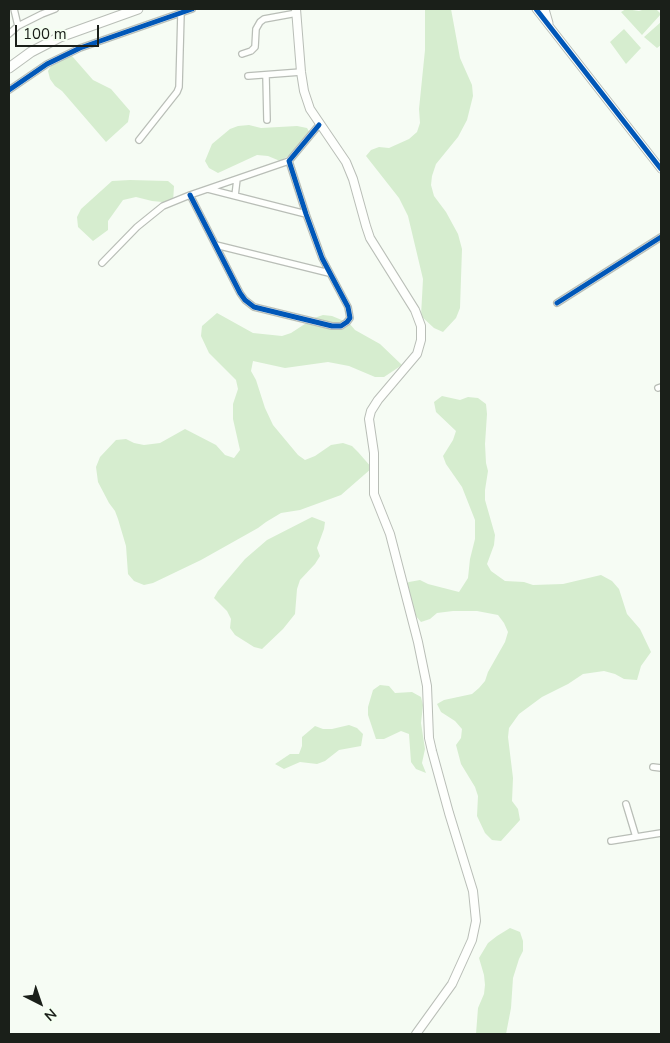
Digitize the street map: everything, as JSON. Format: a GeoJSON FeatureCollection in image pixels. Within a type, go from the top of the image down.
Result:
{"type":"FeatureCollection","features":[{"type":"Feature","properties":{"kind":"main road"},"geometry":{"type":"LineString","coordinates":[[9,68],[31,52],[60,37],[138,9]]}},
{"type":"Feature","properties":{"kind":"main road"},"geometry":{"type":"LineString","coordinates":[[296,11],[301,72],[306,99],[319,125],[346,162],[353,179],[370,238],[415,310],[421,326],[421,340],[416,354],[371,411],[369,419],[374,453],[374,494],[390,534],[422,660],[427,686],[429,738],[449,813],[473,891],[476,921],[472,940],[456,978],[416,1034]]}},
{"type":"Feature","properties":{"kind":"street"},"geometry":{"type":"LineString","coordinates":[[14,9],[18,26]]}},
{"type":"Feature","properties":{"kind":"street"},"geometry":{"type":"LineString","coordinates":[[9,34],[40,11],[55,9]]}},
{"type":"Feature","properties":{"kind":"street"},"geometry":{"type":"LineString","coordinates":[[9,90],[31,73],[80,48],[192,9]]}},
{"type":"Feature","properties":{"kind":"street"},"geometry":{"type":"LineString","coordinates":[[536,9],[661,169]]}},
{"type":"Feature","properties":{"kind":"street"},"geometry":{"type":"LineString","coordinates":[[545,9],[551,28]]}},
{"type":"Feature","properties":{"kind":"street"},"geometry":{"type":"LineString","coordinates":[[242,54],[255,48],[256,29],[260,22],[264,19],[296,11]]}},
{"type":"Feature","properties":{"kind":"street"},"geometry":{"type":"LineString","coordinates":[[139,140],[179,87],[181,13]]}},
{"type":"Feature","properties":{"kind":"street"},"geometry":{"type":"LineString","coordinates":[[248,76],[301,72]]}},
{"type":"Feature","properties":{"kind":"street"},"geometry":{"type":"LineString","coordinates":[[266,76],[267,120]]}},
{"type":"Feature","properties":{"kind":"street"},"geometry":{"type":"LineString","coordinates":[[102,262],[137,227],[156,211],[172,202],[289,161],[319,125]]}},
{"type":"Feature","properties":{"kind":"street"},"geometry":{"type":"LineString","coordinates":[[190,195],[240,293],[250,304],[332,326],[341,326],[347,322],[350,314],[348,307],[329,273],[306,214],[289,161]]}},
{"type":"Feature","properties":{"kind":"street"},"geometry":{"type":"LineString","coordinates":[[235,196],[237,179]]}},
{"type":"Feature","properties":{"kind":"street"},"geometry":{"type":"LineString","coordinates":[[208,189],[306,214]]}},
{"type":"Feature","properties":{"kind":"street"},"geometry":{"type":"LineString","coordinates":[[557,303],[661,237]]}},
{"type":"Feature","properties":{"kind":"street"},"geometry":{"type":"LineString","coordinates":[[216,244],[329,273]]}},
{"type":"Feature","properties":{"kind":"street"},"geometry":{"type":"LineString","coordinates":[[653,767],[661,768]]}},
{"type":"Feature","properties":{"kind":"street"},"geometry":{"type":"LineString","coordinates":[[626,804],[636,837]]}},
{"type":"Feature","properties":{"kind":"street"},"geometry":{"type":"LineString","coordinates":[[611,841],[661,833]]}},
{"type":"Feature","properties":{"kind":"green space"},"geometry":{"type":"Polygon","coordinates":[[[425,9],[451,9],[460,58],[472,85],[473,96],[467,120],[458,137],[436,164],[432,176],[431,185],[434,196],[446,212],[458,234],[462,249],[460,308],[456,318],[443,332],[434,328],[421,316],[423,279],[408,216],[399,198],[366,156],[371,150],[379,147],[389,148],[409,139],[417,132],[420,123],[419,109],[425,50],[425,9]]]}},
{"type":"Feature","properties":{"kind":"green space"},"geometry":{"type":"Polygon","coordinates":[[[626,9],[639,11],[656,9],[661,14],[642,35],[621,12],[626,9]]]}},
{"type":"Feature","properties":{"kind":"green space"},"geometry":{"type":"Polygon","coordinates":[[[661,22],[661,45],[657,48],[644,37],[661,22]]]}},
{"type":"Feature","properties":{"kind":"green space"},"geometry":{"type":"Polygon","coordinates":[[[624,29],[641,48],[626,64],[610,42],[624,29]]]}},
{"type":"Feature","properties":{"kind":"green space"},"geometry":{"type":"Polygon","coordinates":[[[64,52],[72,56],[93,80],[111,89],[130,111],[128,122],[106,142],[50,79],[48,71],[57,56],[64,52]]]}},
{"type":"Feature","properties":{"kind":"green space"},"geometry":{"type":"Polygon","coordinates":[[[249,125],[261,128],[297,126],[307,128],[311,135],[300,149],[280,161],[268,156],[257,155],[218,173],[209,168],[205,161],[212,144],[230,129],[249,125]]]}},
{"type":"Feature","properties":{"kind":"green space"},"geometry":{"type":"Polygon","coordinates":[[[112,181],[168,181],[174,186],[173,203],[136,197],[123,200],[108,221],[108,230],[93,241],[78,227],[77,217],[81,209],[112,181]]]}},
{"type":"Feature","properties":{"kind":"green space"},"geometry":{"type":"Polygon","coordinates":[[[217,313],[253,333],[282,336],[291,333],[314,318],[323,315],[332,316],[349,323],[355,330],[380,344],[402,365],[384,377],[375,377],[349,366],[328,362],[285,368],[253,361],[251,371],[273,425],[298,455],[305,460],[315,456],[331,445],[343,443],[352,446],[372,468],[341,495],[300,510],[281,513],[201,560],[153,583],[144,585],[134,581],[128,574],[126,546],[118,519],[98,482],[96,467],[100,457],[116,440],[126,439],[144,445],[160,443],[185,429],[216,445],[225,455],[234,458],[240,450],[233,419],[233,404],[238,389],[236,380],[209,353],[201,336],[202,326],[217,313]]]}},
{"type":"Feature","properties":{"kind":"green space"},"geometry":{"type":"Polygon","coordinates":[[[442,396],[460,400],[468,397],[478,398],[486,404],[485,444],[488,471],[485,500],[495,535],[494,545],[487,564],[491,571],[505,581],[524,582],[533,585],[563,584],[601,575],[612,581],[619,589],[627,614],[640,629],[651,652],[641,666],[637,680],[624,679],[604,671],[583,674],[542,697],[519,714],[509,728],[508,737],[513,778],[512,801],[518,809],[520,820],[501,841],[492,840],[485,833],[477,816],[478,796],[475,787],[461,764],[456,745],[461,738],[462,729],[455,721],[441,712],[437,704],[444,700],[472,694],[479,688],[485,681],[505,642],[508,632],[498,615],[477,611],[437,613],[430,619],[421,622],[407,606],[402,586],[409,582],[420,580],[459,592],[468,578],[475,539],[475,520],[462,487],[446,464],[443,456],[456,431],[436,412],[434,402],[442,396]]]}},
{"type":"Feature","properties":{"kind":"green space"},"geometry":{"type":"Polygon","coordinates":[[[312,517],[325,522],[317,548],[320,556],[300,580],[297,589],[295,614],[283,629],[262,649],[254,647],[235,635],[230,628],[231,619],[227,611],[214,598],[245,559],[267,540],[312,517]]]}},
{"type":"Feature","properties":{"kind":"green space"},"geometry":{"type":"Polygon","coordinates":[[[380,685],[389,686],[395,693],[412,692],[421,697],[423,705],[421,723],[425,749],[422,763],[426,773],[416,769],[411,762],[409,734],[401,731],[384,739],[376,739],[368,715],[368,707],[373,690],[380,685]]]}},
{"type":"Feature","properties":{"kind":"green space"},"geometry":{"type":"Polygon","coordinates":[[[349,725],[357,728],[363,734],[361,746],[339,750],[325,761],[317,764],[300,762],[284,769],[275,764],[290,754],[299,754],[302,746],[302,737],[315,726],[323,729],[332,729],[349,725]]]}},
{"type":"Feature","properties":{"kind":"green space"},"geometry":{"type":"Polygon","coordinates":[[[510,928],[520,932],[523,941],[523,951],[513,978],[511,1008],[506,1034],[476,1034],[478,1008],[484,994],[485,985],[479,958],[488,943],[510,928]]]}},
{"type":"Feature","properties":{"kind":"cycle path"},"geometry":{"type":"LineString","coordinates":[[9,90],[47,64],[80,48],[192,9]]}},
{"type":"Feature","properties":{"kind":"cycle path"},"geometry":{"type":"LineString","coordinates":[[536,9],[661,169]]}},
{"type":"Feature","properties":{"kind":"cycle path"},"geometry":{"type":"LineString","coordinates":[[190,195],[245,300],[254,307],[332,326],[341,326],[350,318],[348,307],[322,258],[289,161],[319,125]]}},
{"type":"Feature","properties":{"kind":"cycle path"},"geometry":{"type":"LineString","coordinates":[[557,303],[661,237]]}}]}
